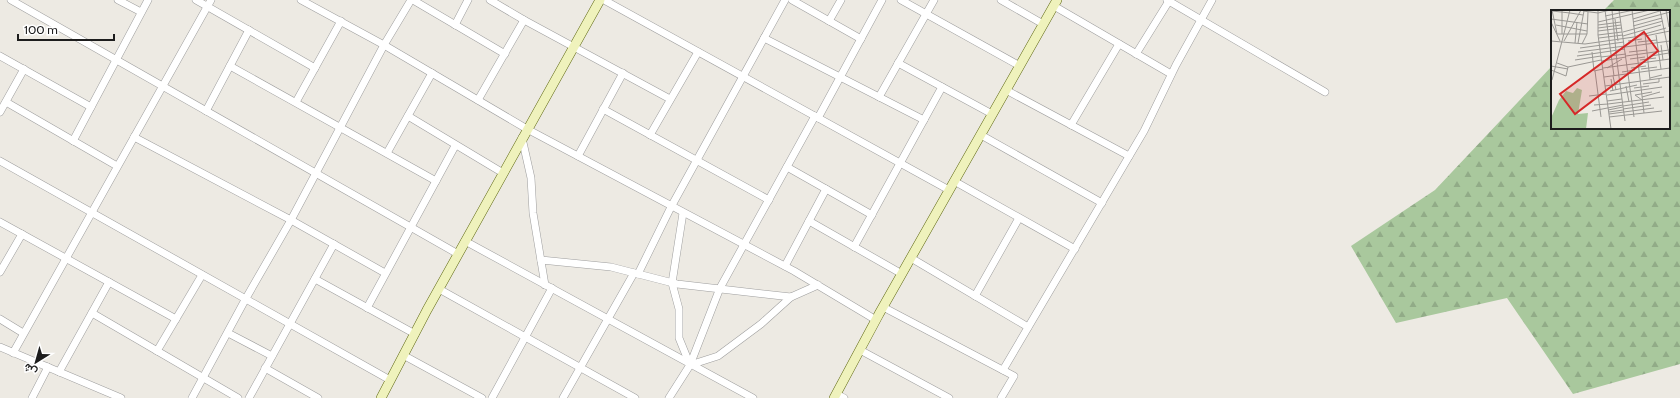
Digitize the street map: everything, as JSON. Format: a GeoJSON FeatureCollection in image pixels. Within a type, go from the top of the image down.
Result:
{"type":"FeatureCollection","features":[{"type":"Feature","properties":{"kind":"street"},"geometry":{"type":"LineString","coordinates":[[11,0],[458,254]]}},
{"type":"Feature","properties":{"kind":"street"},"geometry":{"type":"LineString","coordinates":[[118,0],[141,12]]}},
{"type":"Feature","properties":{"kind":"street"},"geometry":{"type":"LineString","coordinates":[[73,141],[148,0]]}},
{"type":"Feature","properties":{"kind":"street"},"geometry":{"type":"LineString","coordinates":[[196,0],[209,3],[249,30],[315,68]]}},
{"type":"Feature","properties":{"kind":"street"},"geometry":{"type":"LineString","coordinates":[[302,0],[384,45],[527,129],[671,207],[785,266],[876,320]]}},
{"type":"Feature","properties":{"kind":"street"},"geometry":{"type":"LineString","coordinates":[[192,398],[245,300],[291,220],[384,45],[412,0],[505,54]]}},
{"type":"Feature","properties":{"kind":"street"},"geometry":{"type":"LineString","coordinates":[[455,25],[468,0]]}},
{"type":"Feature","properties":{"kind":"street"},"geometry":{"type":"LineString","coordinates":[[490,0],[670,99]]}},
{"type":"Feature","properties":{"kind":"street"},"geometry":{"type":"LineString","coordinates":[[381,398],[465,241],[600,0]]}},
{"type":"Feature","properties":{"kind":"street"},"geometry":{"type":"LineString","coordinates":[[604,0],[949,190]]}},
{"type":"Feature","properties":{"kind":"street"},"geometry":{"type":"LineString","coordinates":[[563,398],[607,318],[636,273],[785,0]]}},
{"type":"Feature","properties":{"kind":"street"},"geometry":{"type":"LineString","coordinates":[[792,0],[861,39]]}},
{"type":"Feature","properties":{"kind":"street"},"geometry":{"type":"LineString","coordinates":[[829,21],[841,0]]}},
{"type":"Feature","properties":{"kind":"street"},"geometry":{"type":"LineString","coordinates":[[669,398],[690,365],[720,288],[787,166],[840,77],[882,0]]}},
{"type":"Feature","properties":{"kind":"street"},"geometry":{"type":"LineString","coordinates":[[901,0],[1020,66]]}},
{"type":"Feature","properties":{"kind":"street"},"geometry":{"type":"LineString","coordinates":[[879,97],[934,0]]}},
{"type":"Feature","properties":{"kind":"street"},"geometry":{"type":"LineString","coordinates":[[1001,0],[1043,24]]}},
{"type":"Feature","properties":{"kind":"street"},"geometry":{"type":"LineString","coordinates":[[1136,54],[1168,0],[1325,92]]}},
{"type":"Feature","properties":{"kind":"street"},"geometry":{"type":"LineString","coordinates":[[1003,370],[1102,203],[1200,19],[1212,0]]}},
{"type":"Feature","properties":{"kind":"street"},"geometry":{"type":"LineString","coordinates":[[13,353],[209,3]]}},
{"type":"Feature","properties":{"kind":"street"},"geometry":{"type":"LineString","coordinates":[[838,397],[860,350],[883,307],[1055,3],[1119,44],[1171,74]]}},
{"type":"Feature","properties":{"kind":"street"},"geometry":{"type":"LineString","coordinates":[[478,100],[524,20]]}},
{"type":"Feature","properties":{"kind":"street"},"geometry":{"type":"LineString","coordinates":[[296,102],[341,22]]}},
{"type":"Feature","properties":{"kind":"street"},"geometry":{"type":"LineString","coordinates":[[206,111],[249,30]]}},
{"type":"Feature","properties":{"kind":"street"},"geometry":{"type":"LineString","coordinates":[[764,38],[924,120]]}},
{"type":"Feature","properties":{"kind":"street"},"geometry":{"type":"LineString","coordinates":[[1071,125],[1119,44]]}},
{"type":"Feature","properties":{"kind":"street"},"geometry":{"type":"LineString","coordinates":[[650,134],[698,52]]}},
{"type":"Feature","properties":{"kind":"street"},"geometry":{"type":"LineString","coordinates":[[0,56],[91,107]]}},
{"type":"Feature","properties":{"kind":"street"},"geometry":{"type":"LineString","coordinates":[[898,63],[992,114]]}},
{"type":"Feature","properties":{"kind":"street"},"geometry":{"type":"LineString","coordinates":[[230,66],[436,181]]}},
{"type":"Feature","properties":{"kind":"street"},"geometry":{"type":"LineString","coordinates":[[0,112],[24,69]]}},
{"type":"Feature","properties":{"kind":"street"},"geometry":{"type":"LineString","coordinates":[[387,153],[432,73]]}},
{"type":"Feature","properties":{"kind":"street"},"geometry":{"type":"LineString","coordinates":[[578,156],[623,73]]}},
{"type":"Feature","properties":{"kind":"street"},"geometry":{"type":"LineString","coordinates":[[854,247],[942,87]]}},
{"type":"Feature","properties":{"kind":"street"},"geometry":{"type":"LineString","coordinates":[[1006,90],[1128,156]]}},
{"type":"Feature","properties":{"kind":"street"},"geometry":{"type":"LineString","coordinates":[[6,102],[117,166]]}},
{"type":"Feature","properties":{"kind":"street"},"geometry":{"type":"LineString","coordinates":[[603,109],[769,200]]}},
{"type":"Feature","properties":{"kind":"street"},"geometry":{"type":"LineString","coordinates":[[408,116],[503,174]]}},
{"type":"Feature","properties":{"kind":"street"},"geometry":{"type":"LineString","coordinates":[[981,135],[1102,203]]}},
{"type":"Feature","properties":{"kind":"street"},"geometry":{"type":"LineString","coordinates":[[134,137],[291,220],[385,273]]}},
{"type":"Feature","properties":{"kind":"street"},"geometry":{"type":"LineString","coordinates":[[492,398],[525,337],[548,287],[541,260],[533,213],[531,178],[522,138]]}},
{"type":"Feature","properties":{"kind":"street"},"geometry":{"type":"LineString","coordinates":[[367,308],[455,146]]}},
{"type":"Feature","properties":{"kind":"street"},"geometry":{"type":"LineString","coordinates":[[0,161],[245,300],[390,380]]}},
{"type":"Feature","properties":{"kind":"street"},"geometry":{"type":"LineString","coordinates":[[787,166],[872,215]]}},
{"type":"Feature","properties":{"kind":"street"},"geometry":{"type":"LineString","coordinates":[[954,181],[1075,248]]}},
{"type":"Feature","properties":{"kind":"street"},"geometry":{"type":"LineString","coordinates":[[785,266],[826,189]]}},
{"type":"Feature","properties":{"kind":"street"},"geometry":{"type":"LineString","coordinates":[[683,213],[672,283],[679,309],[679,338],[690,365]]}},
{"type":"Feature","properties":{"kind":"street"},"geometry":{"type":"LineString","coordinates":[[975,296],[1020,218]]}},
{"type":"Feature","properties":{"kind":"street"},"geometry":{"type":"LineString","coordinates":[[809,221],[902,274]]}},
{"type":"Feature","properties":{"kind":"street"},"geometry":{"type":"LineString","coordinates":[[0,222],[176,319]]}},
{"type":"Feature","properties":{"kind":"street"},"geometry":{"type":"LineString","coordinates":[[1,270],[22,234]]}},
{"type":"Feature","properties":{"kind":"street"},"geometry":{"type":"LineString","coordinates":[[465,241],[753,398]]}},
{"type":"Feature","properties":{"kind":"street"},"geometry":{"type":"LineString","coordinates":[[249,398],[334,244]]}},
{"type":"Feature","properties":{"kind":"street"},"geometry":{"type":"LineString","coordinates":[[911,258],[1028,327]]}},
{"type":"Feature","properties":{"kind":"street"},"geometry":{"type":"LineString","coordinates":[[541,260],[611,267],[672,283],[791,297]]}},
{"type":"Feature","properties":{"kind":"street"},"geometry":{"type":"LineString","coordinates":[[157,351],[202,275]]}},
{"type":"Feature","properties":{"kind":"street"},"geometry":{"type":"LineString","coordinates":[[315,279],[415,334]]}},
{"type":"Feature","properties":{"kind":"street"},"geometry":{"type":"LineString","coordinates":[[59,372],[109,282]]}},
{"type":"Feature","properties":{"kind":"street"},"geometry":{"type":"LineString","coordinates":[[690,365],[718,356],[761,324],[791,297],[818,285]]}},
{"type":"Feature","properties":{"kind":"street"},"geometry":{"type":"LineString","coordinates":[[439,289],[635,398]]}},
{"type":"Feature","properties":{"kind":"street"},"geometry":{"type":"LineString","coordinates":[[883,307],[1014,376],[1001,398]]}},
{"type":"Feature","properties":{"kind":"street"},"geometry":{"type":"LineString","coordinates":[[92,313],[238,398]]}},
{"type":"Feature","properties":{"kind":"street"},"geometry":{"type":"LineString","coordinates":[[0,318],[23,333]]}},
{"type":"Feature","properties":{"kind":"street"},"geometry":{"type":"LineString","coordinates":[[228,333],[272,356]]}},
{"type":"Feature","properties":{"kind":"street"},"geometry":{"type":"LineString","coordinates":[[0,347],[59,372],[105,395],[120,398]]}},
{"type":"Feature","properties":{"kind":"street"},"geometry":{"type":"LineString","coordinates":[[860,350],[949,398]]}},
{"type":"Feature","properties":{"kind":"street"},"geometry":{"type":"LineString","coordinates":[[403,355],[482,398]]}},
{"type":"Feature","properties":{"kind":"street"},"geometry":{"type":"LineString","coordinates":[[32,398],[48,368]]}},
{"type":"Feature","properties":{"kind":"street"},"geometry":{"type":"LineString","coordinates":[[265,368],[308,396],[318,398]]}},
{"type":"Feature","properties":{"kind":"green space"},"geometry":{"type":"Polygon","coordinates":[[[1614,0],[1680,0],[1680,364],[1573,394],[1507,298],[1396,323],[1351,246],[1435,190],[1551,67],[1551,129],[1670,129],[1670,10],[1604,10],[1614,0]]]}}]}
